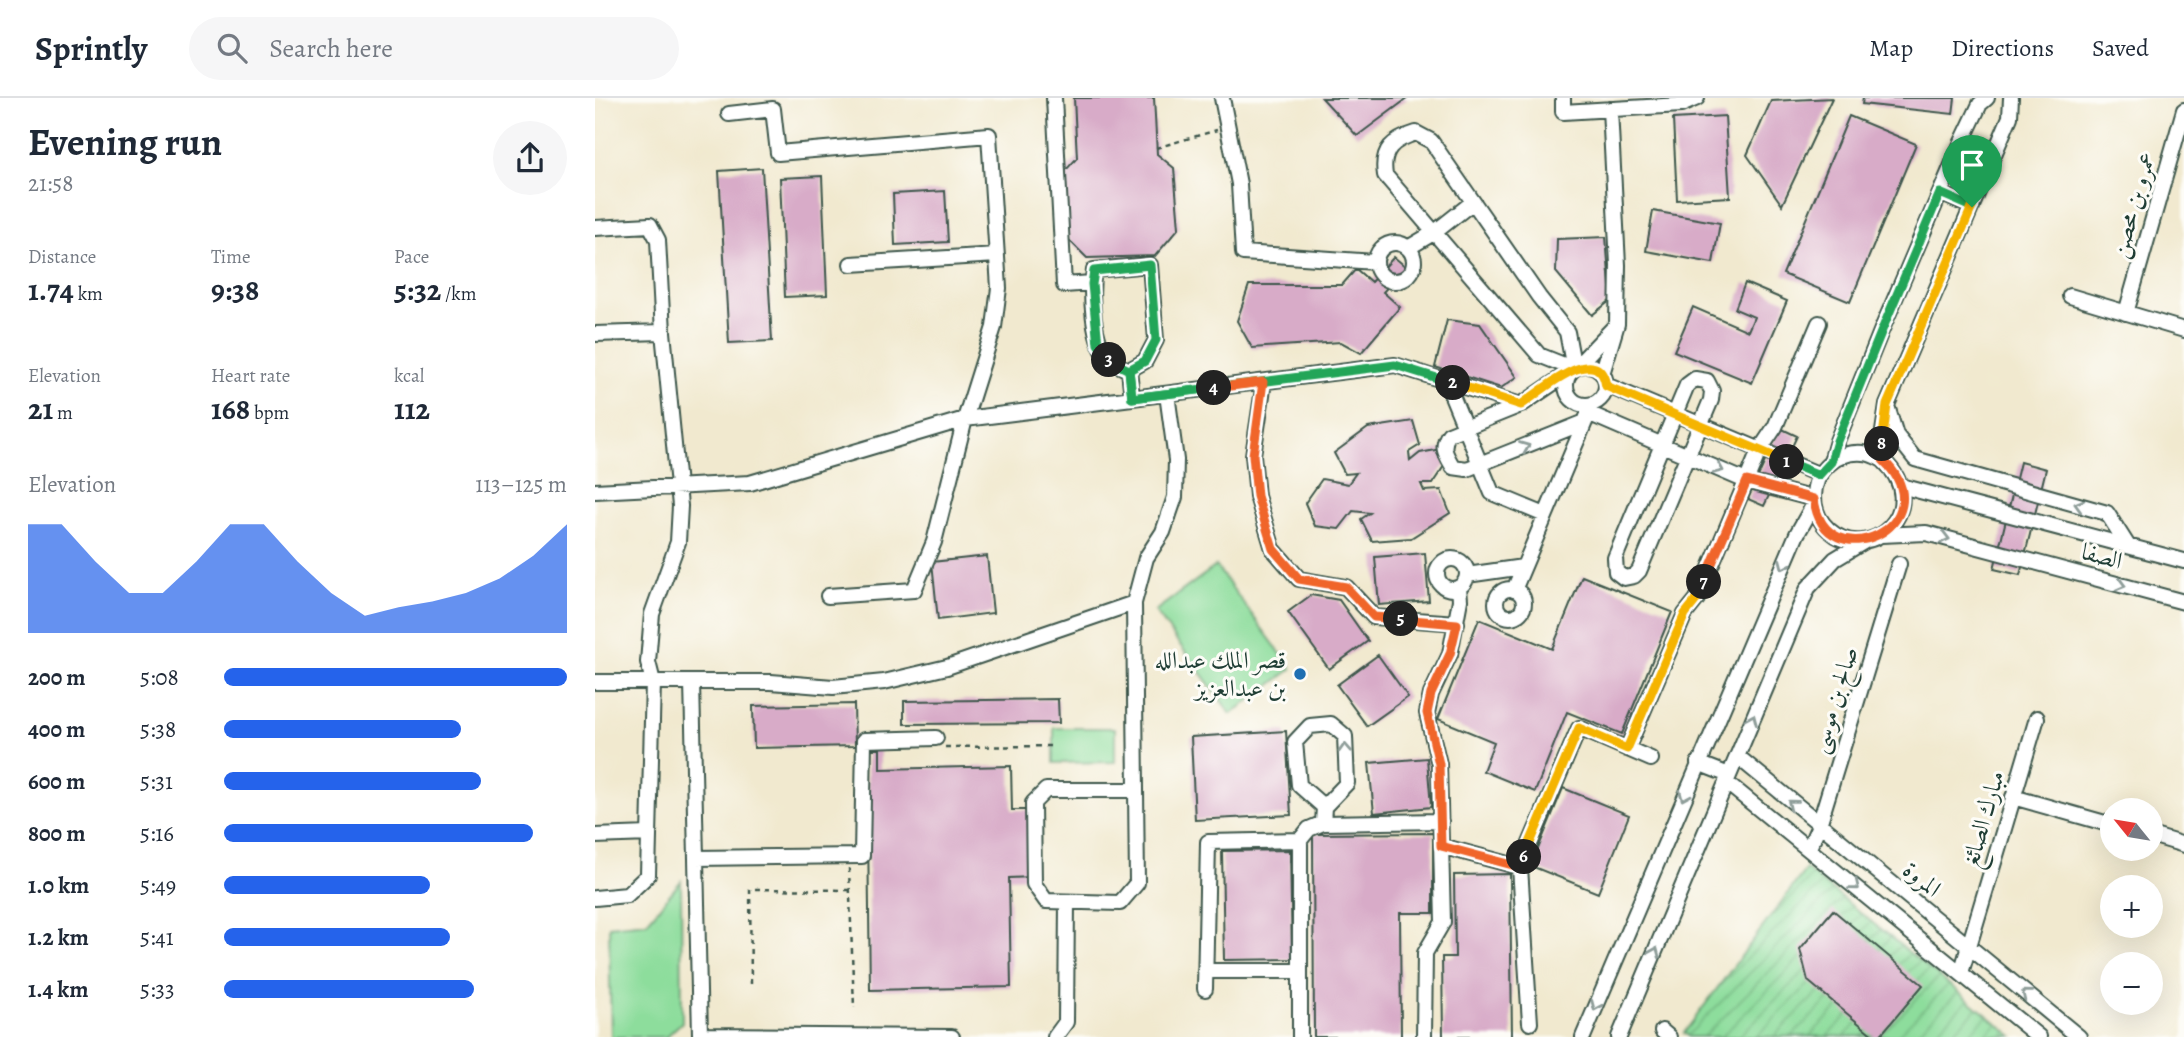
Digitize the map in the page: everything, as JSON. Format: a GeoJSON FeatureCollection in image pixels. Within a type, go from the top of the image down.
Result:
{"type":"FeatureCollection","features":[{"type":"Feature","properties":{"kind":"street"},"geometry":{"type":"LineString","coordinates":[[1054,98],[1064,285],[1092,284]]}},
{"type":"Feature","properties":{"kind":"street"},"geometry":{"type":"LineString","coordinates":[[1222,98],[1239,184],[1243,253],[1375,262]]}},
{"type":"Feature","properties":{"kind":"street"},"geometry":{"type":"LineString","coordinates":[[1563,98],[1563,112],[1681,105],[1697,98]]}},
{"type":"Feature","properties":{"kind":"street"},"geometry":{"type":"LineString","coordinates":[[1831,462],[1877,342],[1961,144],[1980,104],[1987,98]]}},
{"type":"Feature","properties":{"kind":"street"},"geometry":{"type":"LineString","coordinates":[[1883,460],[1882,438],[1887,405],[2010,117],[2011,98]]}},
{"type":"Feature","properties":{"kind":"street"},"geometry":{"type":"LineString","coordinates":[[1514,590],[1587,414],[1601,398],[1616,324],[1619,265],[1609,109]]}},
{"type":"Feature","properties":{"kind":"street"},"geometry":{"type":"LineString","coordinates":[[729,114],[773,110],[778,153],[989,135],[999,288],[994,327],[965,419],[934,542],[913,590],[828,596]]}},
{"type":"Feature","properties":{"kind":"street","name":"عمرو بن محصن"},"geometry":{"type":"LineString","coordinates":[[2126,313],[2184,110]]}},
{"type":"Feature","properties":{"kind":"street"},"geometry":{"type":"LineString","coordinates":[[1416,133],[1430,141],[1539,297],[1567,332],[1574,369],[1539,355],[1385,175],[1383,160],[1390,147],[1400,138],[1416,133]]}},
{"type":"Feature","properties":{"kind":"street"},"geometry":{"type":"LineString","coordinates":[[1940,193],[1972,207]]}},
{"type":"Feature","properties":{"kind":"street"},"geometry":{"type":"LineString","coordinates":[[1408,248],[1435,232],[1473,202]]}},
{"type":"Feature","properties":{"kind":"street"},"geometry":{"type":"LineString","coordinates":[[595,228],[650,225],[658,240],[663,332],[680,506],[678,542],[652,614],[648,662],[653,682],[648,874],[627,895],[595,898]]}},
{"type":"Feature","properties":{"kind":"street"},"geometry":{"type":"LineString","coordinates":[[1397,243],[1412,253],[1414,265],[1403,280],[1390,281],[1380,274],[1375,262],[1384,246],[1397,243]]}},
{"type":"Feature","properties":{"kind":"street"},"geometry":{"type":"LineString","coordinates":[[851,264],[997,255]]}},
{"type":"Feature","properties":{"kind":"street"},"geometry":{"type":"LineString","coordinates":[[1150,265],[1156,340],[1145,361],[1129,370],[1111,362],[1098,344],[1092,284],[1094,271],[1150,265]]}},
{"type":"Feature","properties":{"kind":"street"},"geometry":{"type":"LineString","coordinates":[[2070,296],[2184,330]]}},
{"type":"Feature","properties":{"kind":"street"},"geometry":{"type":"LineString","coordinates":[[1627,749],[1685,614],[1697,599],[1759,451],[1775,427],[1819,323]]}},
{"type":"Feature","properties":{"kind":"street"},"geometry":{"type":"LineString","coordinates":[[1616,324],[1566,379],[1567,392],[1587,414],[1747,481],[1814,502],[1824,525],[1832,533],[1843,539],[1866,541]]}},
{"type":"Feature","properties":{"kind":"street"},"geometry":{"type":"LineString","coordinates":[[595,334],[663,332]]}},
{"type":"Feature","properties":{"kind":"street"},"geometry":{"type":"LineString","coordinates":[[595,491],[750,483],[965,419],[1395,365],[1521,405]]}},
{"type":"Feature","properties":{"kind":"street"},"geometry":{"type":"LineString","coordinates":[[1587,414],[1481,465],[1457,469],[1453,467],[1444,449],[1444,441],[1449,435],[1465,426],[1521,405],[1574,369],[1586,365],[1598,369],[1604,380],[1674,415],[1819,475]]}},
{"type":"Feature","properties":{"kind":"street"},"geometry":{"type":"LineString","coordinates":[[1129,370],[1132,398]]}},
{"type":"Feature","properties":{"kind":"street"},"geometry":{"type":"LineString","coordinates":[[1695,379],[1707,382],[1712,395],[1700,426],[1639,571],[1629,578],[1620,576],[1614,568],[1615,558],[1687,385],[1695,379]]}},
{"type":"Feature","properties":{"kind":"street"},"geometry":{"type":"LineString","coordinates":[[1446,381],[1492,493],[1545,515]]}},
{"type":"Feature","properties":{"kind":"street"},"geometry":{"type":"LineString","coordinates":[[1263,382],[1253,455],[1257,496],[1273,549],[1299,579],[1346,587],[1374,617],[1457,624]]}},
{"type":"Feature","properties":{"kind":"street"},"geometry":{"type":"LineString","coordinates":[[1136,790],[1047,790],[1033,803],[1034,884],[1046,901],[1120,903],[1137,883],[1134,603],[1146,558],[1163,531],[1175,497],[1176,460],[1167,394]]}},
{"type":"Feature","properties":{"kind":"street"},"geometry":{"type":"LineString","coordinates":[[1887,405],[1896,435],[1915,459],[2107,513],[2128,546]]}},
{"type":"Feature","properties":{"kind":"street"},"geometry":{"type":"LineString","coordinates":[[1583,1037],[1698,763],[1797,534],[1814,502],[1819,475],[1831,462],[1847,454],[1866,453],[1883,460],[1895,471],[1901,486],[1899,514],[1892,526],[1881,535],[1835,559],[1808,588],[1619,1037]]}},
{"type":"Feature","properties":{"kind":"street","name":"الصفا"},"geometry":{"type":"LineString","coordinates":[[1901,486],[2184,561]]}},
{"type":"Feature","properties":{"kind":"street","name":"الصفا"},"geometry":{"type":"LineString","coordinates":[[1881,535],[1926,533],[2184,602]]}},
{"type":"Feature","properties":{"kind":"street","name":"صالح بن موسى"},"geometry":{"type":"LineString","coordinates":[[1809,848],[1819,825],[1899,564]]}},
{"type":"Feature","properties":{"kind":"street"},"geometry":{"type":"LineString","coordinates":[[1424,1037],[1425,953],[1443,922],[1439,764],[1427,713],[1431,694],[1450,654],[1463,581],[1523,567]]}},
{"type":"Feature","properties":{"kind":"street"},"geometry":{"type":"LineString","coordinates":[[595,682],[771,682],[833,687],[884,682],[947,667],[1134,603]]}},
{"type":"Feature","properties":{"kind":"street"},"geometry":{"type":"LineString","coordinates":[[692,682],[700,1035],[952,1037]]}},
{"type":"Feature","properties":{"kind":"street","name":"مبارك الصائغ"},"geometry":{"type":"LineString","coordinates":[[1961,973],[2037,718]]}},
{"type":"Feature","properties":{"kind":"street"},"geometry":{"type":"LineString","coordinates":[[1324,807],[1299,785],[1296,742],[1310,726],[1331,724],[1345,736],[1347,783],[1324,807],[1324,823]]}},
{"type":"Feature","properties":{"kind":"street"},"geometry":{"type":"LineString","coordinates":[[1530,1023],[1520,867],[1579,728],[1651,760]]}},
{"type":"Feature","properties":{"kind":"street"},"geometry":{"type":"LineString","coordinates":[[696,858],[862,856],[864,740],[940,743]]}},
{"type":"Feature","properties":{"kind":"street","name":"المروة"},"geometry":{"type":"LineString","coordinates":[[1737,756],[2079,1037]]}},
{"type":"Feature","properties":{"kind":"street","name":"المروة"},"geometry":{"type":"LineString","coordinates":[[1698,763],[1728,778],[2031,1035]]}},
{"type":"Feature","properties":{"kind":"street"},"geometry":{"type":"LineString","coordinates":[[2013,797],[2100,822]]}},
{"type":"Feature","properties":{"kind":"street"},"geometry":{"type":"LineString","coordinates":[[1300,1037],[1300,840],[1309,829],[1324,823],[1441,821]]}},
{"type":"Feature","properties":{"kind":"street"},"geometry":{"type":"LineString","coordinates":[[595,836],[649,834]]}},
{"type":"Feature","properties":{"kind":"street"},"geometry":{"type":"LineString","coordinates":[[2163,839],[2184,845]]}},
{"type":"Feature","properties":{"kind":"street"},"geometry":{"type":"LineString","coordinates":[[1205,989],[1208,842],[1300,840]]}},
{"type":"Feature","properties":{"kind":"street"},"geometry":{"type":"LineString","coordinates":[[1441,846],[1520,867]]}},
{"type":"Feature","properties":{"kind":"street"},"geometry":{"type":"LineString","coordinates":[[1832,867],[1859,858]]}},
{"type":"Feature","properties":{"kind":"street"},"geometry":{"type":"LineString","coordinates":[[1055,1037],[1066,1022],[1067,902]]}},
{"type":"Feature","properties":{"kind":"street"},"geometry":{"type":"LineString","coordinates":[[1205,971],[1300,971]]}},
{"type":"Feature","properties":{"kind":"path"},"geometry":{"type":"LineString","coordinates":[[1156,148],[1219,130]]}},
{"type":"Feature","properties":{"kind":"path"},"geometry":{"type":"LineString","coordinates":[[940,743],[1054,746]]}},
{"type":"Feature","properties":{"kind":"path"},"geometry":{"type":"LineString","coordinates":[[848,858],[854,1008]]}},
{"type":"Feature","properties":{"kind":"path"},"geometry":{"type":"LineString","coordinates":[[751,984],[750,889],[850,890]]}},
{"type":"Feature","properties":{"kind":"green space"},"geometry":{"type":"Polygon","coordinates":[[[1216,566],[1292,669],[1231,714],[1155,611],[1216,566]]]}},
{"type":"Feature","properties":{"kind":"green space"},"geometry":{"type":"Polygon","coordinates":[[[1054,728],[1115,728],[1115,762],[1054,763],[1054,728]]]}},
{"type":"Feature","properties":{"kind":"green space"},"geometry":{"type":"Polygon","coordinates":[[[1806,869],[2013,1036],[1689,1037],[1684,1033],[1806,869]]]}},
{"type":"Feature","properties":{"kind":"green space"},"geometry":{"type":"Polygon","coordinates":[[[681,881],[682,1022],[666,1037],[611,1037],[609,926],[647,922],[681,881]]]}},
{"type":"Feature","properties":{"kind":"building"},"geometry":{"type":"Polygon","coordinates":[[[1074,98],[1154,98],[1157,154],[1174,168],[1179,228],[1155,256],[1087,258],[1068,239],[1065,171],[1077,158],[1074,98]]]}},
{"type":"Feature","properties":{"kind":"building"},"geometry":{"type":"Polygon","coordinates":[[[1322,98],[1408,98],[1357,136],[1322,98]]]}},
{"type":"Feature","properties":{"kind":"building"},"geometry":{"type":"Polygon","coordinates":[[[1832,98],[1782,205],[1747,155],[1771,101],[1832,98]]]}},
{"type":"Feature","properties":{"kind":"building"},"geometry":{"type":"Polygon","coordinates":[[[1863,98],[1955,98],[1953,114],[1862,104],[1863,98]]]}},
{"type":"Feature","properties":{"kind":"building"},"geometry":{"type":"Polygon","coordinates":[[[1725,116],[1730,197],[1677,200],[1673,119],[1725,116]]]}},
{"type":"Feature","properties":{"kind":"building"},"geometry":{"type":"Polygon","coordinates":[[[1849,116],[1916,144],[1850,302],[1783,274],[1849,116]]]}},
{"type":"Feature","properties":{"kind":"building"},"geometry":{"type":"Polygon","coordinates":[[[762,168],[772,341],[729,343],[719,171],[762,168]]]}},
{"type":"Feature","properties":{"kind":"building"},"geometry":{"type":"Polygon","coordinates":[[[822,176],[827,295],[785,297],[780,178],[822,176]]]}},
{"type":"Feature","properties":{"kind":"building"},"geometry":{"type":"Polygon","coordinates":[[[945,191],[948,242],[895,245],[893,194],[945,191]]]}},
{"type":"Feature","properties":{"kind":"building"},"geometry":{"type":"Polygon","coordinates":[[[1653,211],[1720,223],[1713,263],[1646,251],[1653,211]]]}},
{"type":"Feature","properties":{"kind":"building"},"geometry":{"type":"Polygon","coordinates":[[[1606,237],[1611,300],[1592,315],[1556,272],[1557,239],[1606,237]]]}},
{"type":"Feature","properties":{"kind":"building"},"geometry":{"type":"Polygon","coordinates":[[[1394,257],[1406,267],[1383,292],[1400,307],[1361,353],[1341,342],[1252,348],[1237,321],[1249,285],[1342,285],[1356,269],[1371,282],[1394,257]]]}},
{"type":"Feature","properties":{"kind":"building"},"geometry":{"type":"Polygon","coordinates":[[[1745,283],[1787,301],[1752,383],[1674,351],[1693,307],[1748,331],[1754,317],[1735,309],[1745,283]]]}},
{"type":"Feature","properties":{"kind":"building"},"geometry":{"type":"Polygon","coordinates":[[[1447,320],[1480,324],[1517,377],[1501,388],[1435,367],[1447,320]]]}},
{"type":"Feature","properties":{"kind":"building"},"geometry":{"type":"Polygon","coordinates":[[[1413,421],[1420,445],[1409,452],[1410,461],[1420,453],[1441,449],[1446,463],[1432,484],[1421,484],[1424,491],[1441,490],[1450,513],[1411,538],[1372,541],[1361,519],[1370,513],[1353,511],[1339,529],[1315,526],[1305,503],[1322,479],[1348,484],[1356,473],[1345,474],[1334,453],[1368,428],[1413,421]]]}},
{"type":"Feature","properties":{"kind":"building"},"geometry":{"type":"Polygon","coordinates":[[[1780,428],[1797,436],[1764,506],[1748,499],[1780,428]]]}},
{"type":"Feature","properties":{"kind":"building"},"geometry":{"type":"Polygon","coordinates":[[[2020,462],[2046,469],[2020,575],[1994,569],[2020,462]]]}},
{"type":"Feature","properties":{"kind":"building"},"geometry":{"type":"Polygon","coordinates":[[[1425,553],[1429,601],[1379,605],[1375,557],[1425,553]]]}},
{"type":"Feature","properties":{"kind":"building"},"geometry":{"type":"Polygon","coordinates":[[[987,556],[993,613],[938,620],[932,562],[987,556]]]}},
{"type":"Feature","properties":{"kind":"building"},"geometry":{"type":"Polygon","coordinates":[[[1582,576],[1672,612],[1622,734],[1567,712],[1535,792],[1483,771],[1494,742],[1438,719],[1479,619],[1552,649],[1582,576]]]}},
{"type":"Feature","properties":{"kind":"building"},"geometry":{"type":"Polygon","coordinates":[[[1311,595],[1339,600],[1368,641],[1329,669],[1288,612],[1311,595]]]}},
{"type":"Feature","properties":{"kind":"building"},"geometry":{"type":"Polygon","coordinates":[[[1378,655],[1408,697],[1367,726],[1337,685],[1378,655]]]}},
{"type":"Feature","properties":{"kind":"building"},"geometry":{"type":"Polygon","coordinates":[[[1058,699],[1059,723],[904,724],[904,701],[1058,699]]]}},
{"type":"Feature","properties":{"kind":"building"},"geometry":{"type":"Polygon","coordinates":[[[854,704],[855,746],[754,748],[753,706],[854,704]]]}},
{"type":"Feature","properties":{"kind":"building"},"geometry":{"type":"Polygon","coordinates":[[[1286,731],[1291,815],[1195,820],[1191,737],[1286,731]]]}},
{"type":"Feature","properties":{"kind":"building"},"geometry":{"type":"Polygon","coordinates":[[[867,749],[880,749],[880,769],[1011,766],[1012,810],[1032,810],[1033,877],[1009,878],[1011,987],[870,990],[867,749]]]}},
{"type":"Feature","properties":{"kind":"building"},"geometry":{"type":"Polygon","coordinates":[[[1427,758],[1431,807],[1374,813],[1369,763],[1427,758]]]}},
{"type":"Feature","properties":{"kind":"building"},"geometry":{"type":"Polygon","coordinates":[[[1563,788],[1629,815],[1598,893],[1531,866],[1563,788]]]}},
{"type":"Feature","properties":{"kind":"building"},"geometry":{"type":"Polygon","coordinates":[[[1433,833],[1433,913],[1400,913],[1401,1037],[1314,1037],[1313,834],[1433,833]]]}},
{"type":"Feature","properties":{"kind":"building"},"geometry":{"type":"Polygon","coordinates":[[[1290,850],[1292,959],[1224,960],[1222,851],[1290,850]]]}},
{"type":"Feature","properties":{"kind":"building"},"geometry":{"type":"Polygon","coordinates":[[[1510,874],[1512,1037],[1443,1037],[1442,957],[1455,957],[1454,875],[1510,874]]]}},
{"type":"Feature","properties":{"kind":"building"},"geometry":{"type":"Polygon","coordinates":[[[1833,910],[1923,985],[1879,1037],[1875,1037],[1808,981],[1800,949],[1833,910]]]}},
{"type":"Feature","properties":{"kind":"place","name":"قصر الملك عبدالله بن عبدالعزيز"},"geometry":{"type":"Point","coordinates":[1300,674]}},
{"type":"Feature","properties":{"kind":"route"},"geometry":{"type":"LineString","coordinates":[[1972,207],[1887,405],[1882,438],[1883,460],[1895,471],[1901,486],[1902,500],[1899,514],[1892,526],[1881,535],[1866,541],[1843,539],[1824,525],[1814,499],[1747,481],[1697,599],[1685,614],[1627,749],[1579,728],[1520,867],[1441,846],[1439,764],[1427,713],[1431,694],[1450,654],[1457,624],[1374,617],[1346,587],[1299,579],[1273,549],[1257,496],[1253,455],[1263,382],[1132,398],[1129,370],[1145,361],[1156,340],[1150,265],[1094,271],[1092,284],[1098,344],[1111,362],[1129,370],[1132,398],[1395,365],[1521,405],[1574,369],[1592,366],[1602,374],[1606,386],[1819,475],[1831,462],[1837,441],[1940,193],[1972,207]]}}]}
